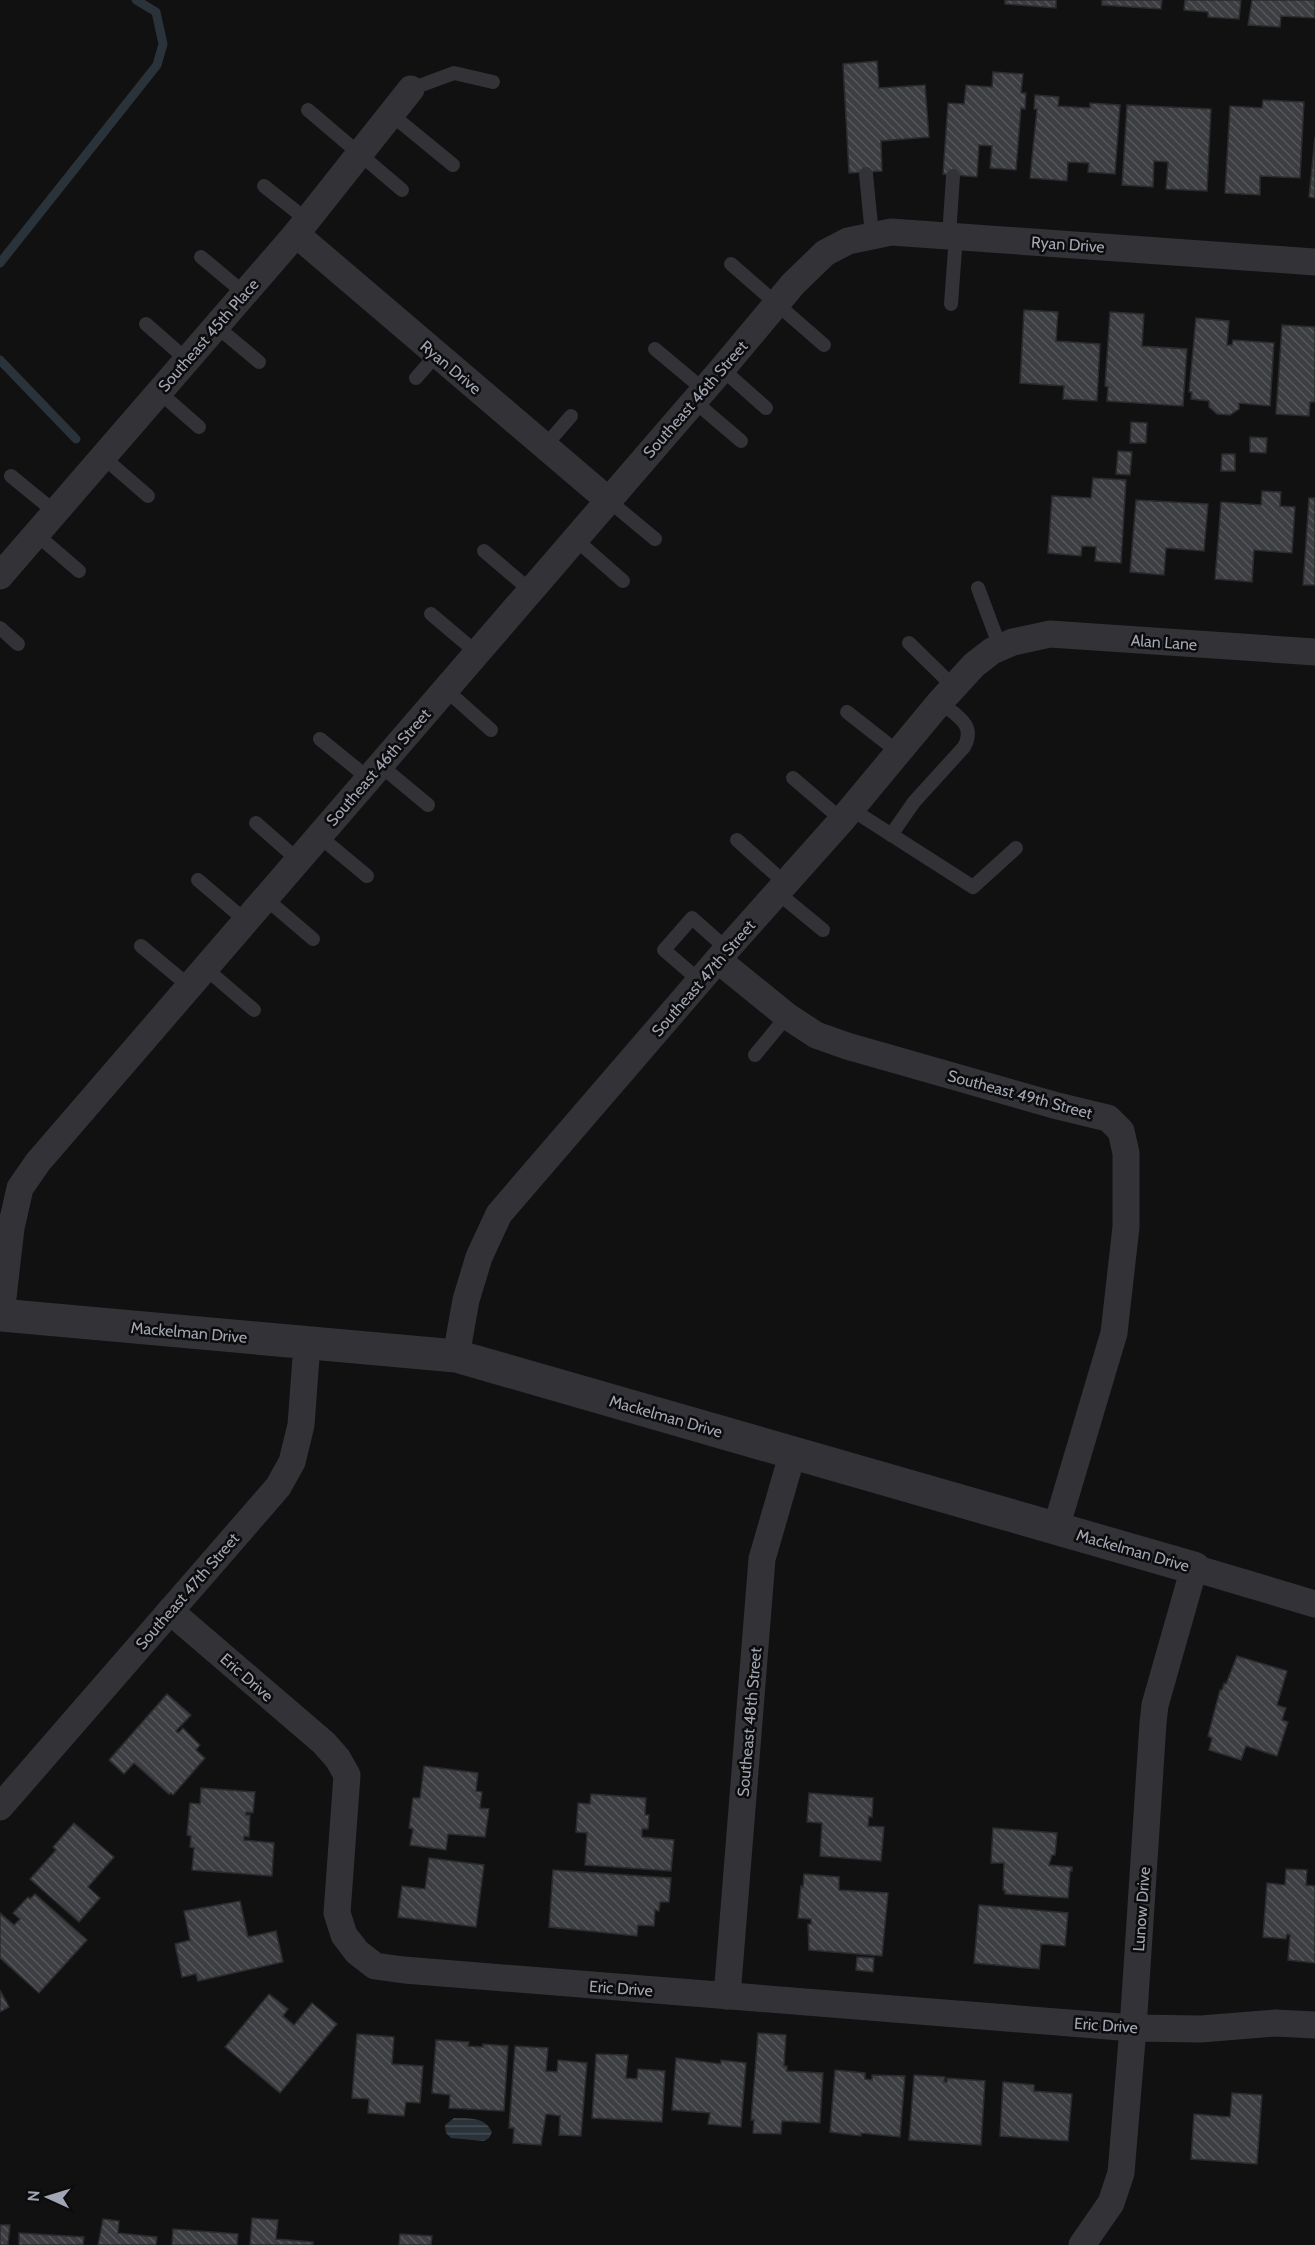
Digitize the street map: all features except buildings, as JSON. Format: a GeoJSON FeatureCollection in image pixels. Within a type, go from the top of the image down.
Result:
{"type":"FeatureCollection","features":[{"type":"Feature","properties":{"kind":"street","name":"Southeast 45th Place"},"geometry":{"type":"LineString","coordinates":[[0,576],[302,227],[411,89]]}},
{"type":"Feature","properties":{"kind":"street","name":"Ryan Drive"},"geometry":{"type":"LineString","coordinates":[[302,227],[436,355],[608,500]]}},
{"type":"Feature","properties":{"kind":"street","name":"Ryan Drive"},"geometry":{"type":"LineString","coordinates":[[825,253],[848,241],[891,232],[1315,262]]}},
{"type":"Feature","properties":{"kind":"street","name":"Southeast 46th Street"},"geometry":{"type":"LineString","coordinates":[[0,1315],[11,1228],[20,1188],[38,1162],[793,284],[825,253]]}},
{"type":"Feature","properties":{"kind":"street","name":"Alan Lane"},"geometry":{"type":"LineString","coordinates":[[1006,644],[1050,634],[1315,652]]}},
{"type":"Feature","properties":{"kind":"street","name":"Southeast 47th Street"},"geometry":{"type":"LineString","coordinates":[[456,1356],[466,1300],[479,1257],[499,1214],[846,815],[946,694],[974,665],[1006,644]]}},
{"type":"Feature","properties":{"kind":"street","name":"Southeast 49th Street"},"geometry":{"type":"LineString","coordinates":[[723,955],[787,1016],[816,1035],[847,1046],[1054,1105],[1108,1118],[1121,1131],[1126,1153],[1126,1227],[1114,1333],[1056,1528]]}},
{"type":"Feature","properties":{"kind":"street","name":"Mackelman Drive"},"geometry":{"type":"LineString","coordinates":[[0,1315],[456,1356],[1194,1568],[1315,1605]]}},
{"type":"Feature","properties":{"kind":"street","name":"Southeast 47th Street"},"geometry":{"type":"LineString","coordinates":[[0,1808],[278,1487],[292,1462],[301,1425],[307,1344]]}},
{"type":"Feature","properties":{"kind":"street","name":"Southeast 48th Street"},"geometry":{"type":"LineString","coordinates":[[727,1996],[762,1559],[793,1452]]}},
{"type":"Feature","properties":{"kind":"street","name":"Lunow Drive"},"geometry":{"type":"LineString","coordinates":[[1082,2245],[1111,2203],[1121,2173],[1155,1705],[1194,1568]]}},
{"type":"Feature","properties":{"kind":"street","name":"Eric Drive"},"geometry":{"type":"LineString","coordinates":[[170,1611],[324,1743],[338,1760],[346,1775],[346,1787],[337,1913],[344,1935],[357,1952],[375,1966],[1133,2028],[1201,2029],[1276,2023],[1315,2025]]}},
{"type":"Feature","properties":{"kind":"lane"},"geometry":{"type":"LineString","coordinates":[[411,89],[453,73],[493,82]]}},
{"type":"Feature","properties":{"kind":"lane"},"geometry":{"type":"LineString","coordinates":[[308,110],[402,190]]}},
{"type":"Feature","properties":{"kind":"lane"},"geometry":{"type":"LineString","coordinates":[[392,115],[453,165]]}},
{"type":"Feature","properties":{"kind":"lane"},"geometry":{"type":"LineString","coordinates":[[866,174],[872,235]]}},
{"type":"Feature","properties":{"kind":"lane"},"geometry":{"type":"LineString","coordinates":[[951,304],[953,176]]}},
{"type":"Feature","properties":{"kind":"lane"},"geometry":{"type":"LineString","coordinates":[[264,186],[302,227]]}},
{"type":"Feature","properties":{"kind":"lane"},"geometry":{"type":"LineString","coordinates":[[201,257],[244,293]]}},
{"type":"Feature","properties":{"kind":"lane"},"geometry":{"type":"LineString","coordinates":[[731,264],[824,345]]}},
{"type":"Feature","properties":{"kind":"lane"},"geometry":{"type":"LineString","coordinates":[[146,324],[187,360]]}},
{"type":"Feature","properties":{"kind":"lane"},"geometry":{"type":"LineString","coordinates":[[216,326],[259,362]]}},
{"type":"Feature","properties":{"kind":"lane"},"geometry":{"type":"LineString","coordinates":[[655,350],[741,441]]}},
{"type":"Feature","properties":{"kind":"lane"},"geometry":{"type":"LineString","coordinates":[[416,378],[436,355]]}},
{"type":"Feature","properties":{"kind":"lane"},"geometry":{"type":"LineString","coordinates":[[722,369],[766,408]]}},
{"type":"Feature","properties":{"kind":"lane"},"geometry":{"type":"LineString","coordinates":[[159,392],[199,427]]}},
{"type":"Feature","properties":{"kind":"lane"},"geometry":{"type":"LineString","coordinates":[[544,446],[571,416]]}},
{"type":"Feature","properties":{"kind":"lane"},"geometry":{"type":"LineString","coordinates":[[103,457],[148,496]]}},
{"type":"Feature","properties":{"kind":"lane"},"geometry":{"type":"LineString","coordinates":[[11,476],[55,512]]}},
{"type":"Feature","properties":{"kind":"lane"},"geometry":{"type":"LineString","coordinates":[[608,500],[655,539]]}},
{"type":"Feature","properties":{"kind":"lane"},"geometry":{"type":"LineString","coordinates":[[36,534],[79,571]]}},
{"type":"Feature","properties":{"kind":"lane"},"geometry":{"type":"LineString","coordinates":[[574,538],[623,581]]}},
{"type":"Feature","properties":{"kind":"lane"},"geometry":{"type":"LineString","coordinates":[[484,551],[530,590]]}},
{"type":"Feature","properties":{"kind":"lane"},"geometry":{"type":"LineString","coordinates":[[978,588],[1006,644]]}},
{"type":"Feature","properties":{"kind":"lane"},"geometry":{"type":"LineString","coordinates":[[431,614],[476,652]]}},
{"type":"Feature","properties":{"kind":"lane"},"geometry":{"type":"LineString","coordinates":[[0,628],[18,644]]}},
{"type":"Feature","properties":{"kind":"lane"},"geometry":{"type":"LineString","coordinates":[[891,835],[914,802],[964,747],[969,738],[968,729],[963,720],[909,643]]}},
{"type":"Feature","properties":{"kind":"lane"},"geometry":{"type":"LineString","coordinates":[[445,689],[491,729]]}},
{"type":"Feature","properties":{"kind":"lane"},"geometry":{"type":"LineString","coordinates":[[847,712],[898,752]]}},
{"type":"Feature","properties":{"kind":"lane"},"geometry":{"type":"LineString","coordinates":[[320,739],[428,805]]}},
{"type":"Feature","properties":{"kind":"lane"},"geometry":{"type":"LineString","coordinates":[[793,778],[846,815],[891,835],[973,887],[1016,848]]}},
{"type":"Feature","properties":{"kind":"lane"},"geometry":{"type":"LineString","coordinates":[[256,823],[298,860]]}},
{"type":"Feature","properties":{"kind":"lane"},"geometry":{"type":"LineString","coordinates":[[319,836],[367,876]]}},
{"type":"Feature","properties":{"kind":"lane"},"geometry":{"type":"LineString","coordinates":[[737,840],[824,930]]}},
{"type":"Feature","properties":{"kind":"lane"},"geometry":{"type":"LineString","coordinates":[[198,880],[246,921]]}},
{"type":"Feature","properties":{"kind":"lane"},"geometry":{"type":"LineString","coordinates":[[265,898],[313,939]]}},
{"type":"Feature","properties":{"kind":"lane"},"geometry":{"type":"LineString","coordinates":[[700,981],[664,950],[692,918],[723,955]]}},
{"type":"Feature","properties":{"kind":"lane"},"geometry":{"type":"LineString","coordinates":[[141,946],[254,1010]]}},
{"type":"Feature","properties":{"kind":"lane"},"geometry":{"type":"LineString","coordinates":[[755,1055],[787,1016]]}},
{"type":"Feature","properties":{"kind":"shaded area"},"geometry":{"type":"Polygon","coordinates":[[[454,2118],[481,2121],[492,2132],[484,2141],[451,2138],[446,2133],[445,2125],[454,2118]]]}},
{"type":"Feature","properties":{"kind":"waterway"},"geometry":{"type":"LineString","coordinates":[[0,263],[157,65],[163,44],[156,12],[136,0]]}},
{"type":"Feature","properties":{"kind":"waterway"},"geometry":{"type":"LineString","coordinates":[[0,360],[76,439]]}}]}
